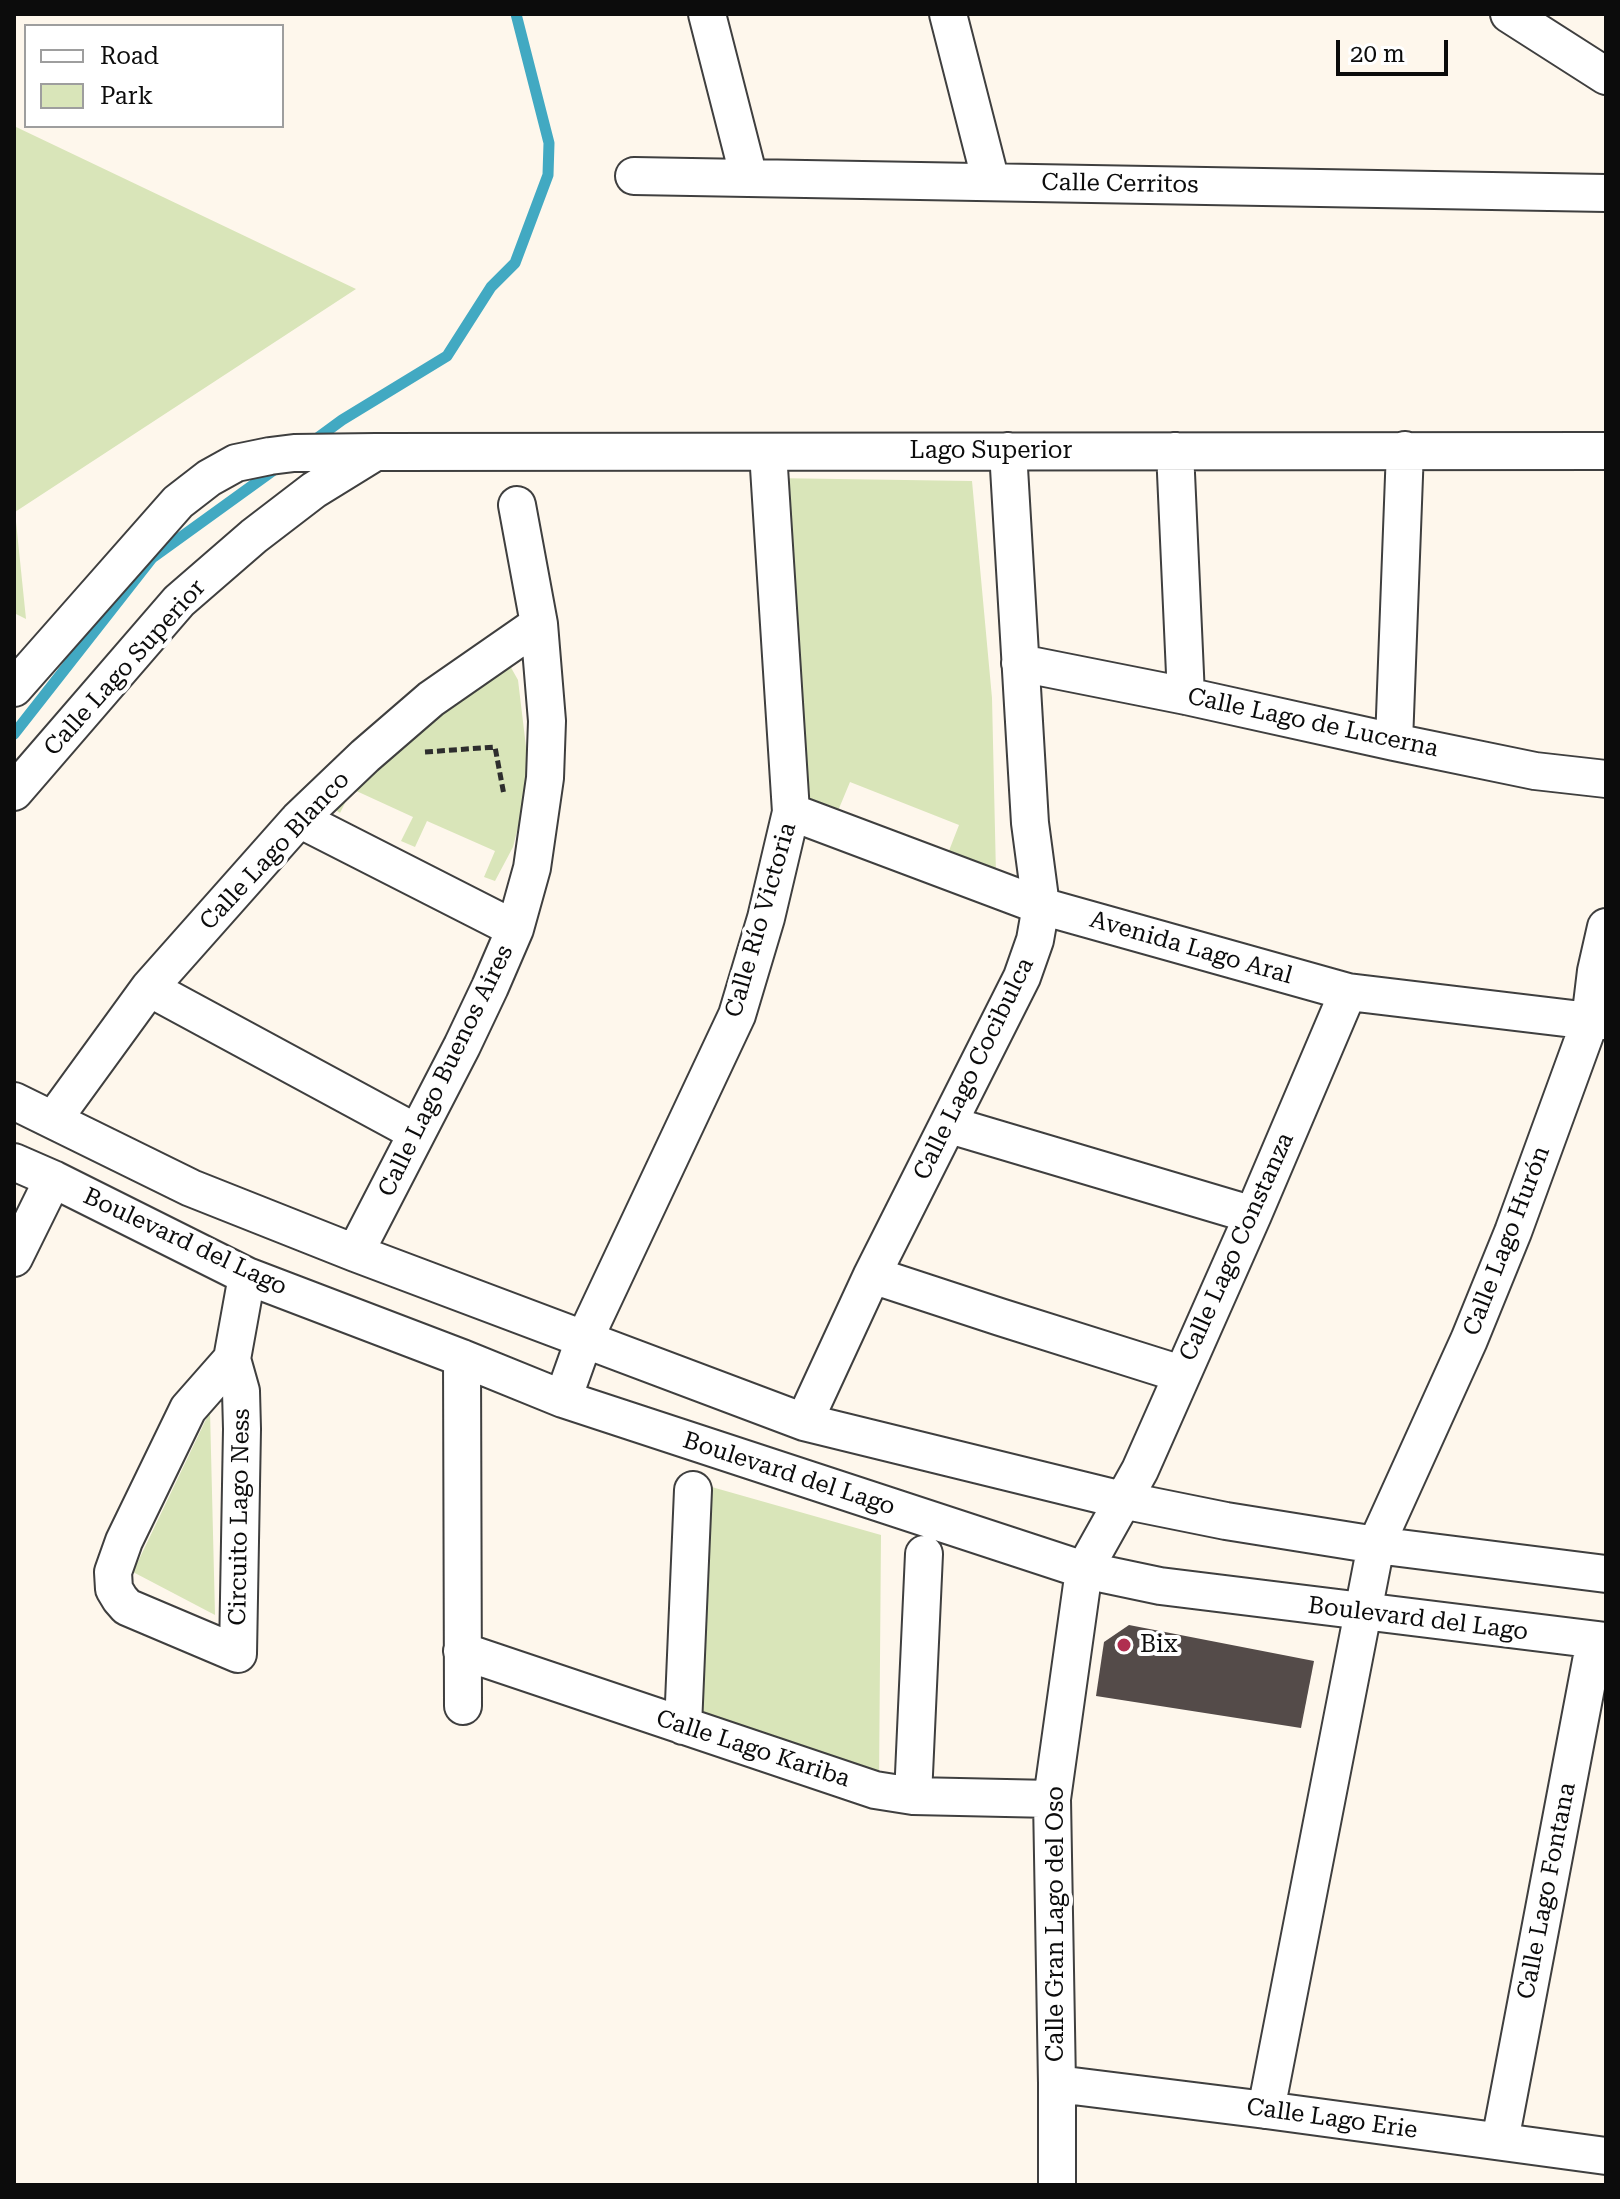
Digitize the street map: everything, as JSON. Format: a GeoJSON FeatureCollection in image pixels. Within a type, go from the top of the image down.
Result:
{"type":"FeatureCollection","features":[{"type":"Feature","properties":{"kind":"street"},"geometry":{"type":"LineString","coordinates":[[707,14],[749,178]]}},
{"type":"Feature","properties":{"kind":"street"},"geometry":{"type":"LineString","coordinates":[[948,14],[991,182]]}},
{"type":"Feature","properties":{"kind":"street"},"geometry":{"type":"LineString","coordinates":[[1509,14],[1606,76]]}},
{"type":"Feature","properties":{"kind":"street","name":"Calle Cerritos"},"geometry":{"type":"LineString","coordinates":[[634,176],[1606,193]]}},
{"type":"Feature","properties":{"kind":"street"},"geometry":{"type":"LineString","coordinates":[[1394,742],[1405,450]]}},
{"type":"Feature","properties":{"kind":"street","name":"Calle Lago Cocibulca"},"geometry":{"type":"LineString","coordinates":[[804,1422],[872,1275],[1022,977],[1035,940],[1041,906],[1030,823],[1008,451]]}},
{"type":"Feature","properties":{"kind":"street"},"geometry":{"type":"LineString","coordinates":[[1175,451],[1186,696]]}},
{"type":"Feature","properties":{"kind":"street","name":"Lago Superior"},"geometry":{"type":"LineString","coordinates":[[360,452],[1606,451]]}},
{"type":"Feature","properties":{"kind":"street"},"geometry":{"type":"LineString","coordinates":[[14,688],[178,502],[209,478],[236,463],[270,456],[360,452]]}},
{"type":"Feature","properties":{"kind":"street","name":"Calle Lago Superior"},"geometry":{"type":"LineString","coordinates":[[14,792],[179,601],[254,536],[360,452]]}},
{"type":"Feature","properties":{"kind":"street","name":"Calle Río Victoria"},"geometry":{"type":"LineString","coordinates":[[563,1399],[584,1340],[737,1015],[766,918],[791,812],[768,452]]}},
{"type":"Feature","properties":{"kind":"street","name":"Calle Lago Buenos Aires"},"geometry":{"type":"LineString","coordinates":[[355,1253],[462,1046],[515,929],[532,868],[545,778],[547,721],[539,624],[517,505]]}},
{"type":"Feature","properties":{"kind":"street","name":"Calle Lago Blanco"},"geometry":{"type":"LineString","coordinates":[[53,1120],[149,988],[299,819],[431,699],[539,624]]}},
{"type":"Feature","properties":{"kind":"street","name":"Calle Lago de Lucerna"},"geometry":{"type":"LineString","coordinates":[[1020,663],[1535,771],[1606,779]]}},
{"type":"Feature","properties":{"kind":"street","name":"Avenida Lago Aral"},"geometry":{"type":"LineString","coordinates":[[791,812],[1041,906],[1348,992],[1598,1021]]}},
{"type":"Feature","properties":{"kind":"street"},"geometry":{"type":"LineString","coordinates":[[299,819],[515,929]]}},
{"type":"Feature","properties":{"kind":"street","name":"Calle Lago Hurón"},"geometry":{"type":"LineString","coordinates":[[1266,2110],[1376,1545],[1469,1340],[1598,1021],[1596,971],[1606,927]]}},
{"type":"Feature","properties":{"kind":"street"},"geometry":{"type":"LineString","coordinates":[[149,988],[417,1133]]}},
{"type":"Feature","properties":{"kind":"street","name":"Calle Lago Constanza"},"geometry":{"type":"LineString","coordinates":[[1084,1570],[1140,1470],[1348,992]]}},
{"type":"Feature","properties":{"kind":"street"},"geometry":{"type":"LineString","coordinates":[[14,1101],[191,1188],[804,1422],[1122,1500],[1226,1521],[1376,1545],[1606,1574]]}},
{"type":"Feature","properties":{"kind":"street"},"geometry":{"type":"LineString","coordinates":[[950,1125],[1253,1215]]}},
{"type":"Feature","properties":{"kind":"street","name":"Boulevard del Lago"},"geometry":{"type":"LineString","coordinates":[[14,1162],[247,1276],[563,1399],[1084,1570],[1160,1586],[1600,1641]]}},
{"type":"Feature","properties":{"kind":"street"},"geometry":{"type":"LineString","coordinates":[[14,1258],[53,1179]]}},
{"type":"Feature","properties":{"kind":"street"},"geometry":{"type":"LineString","coordinates":[[872,1275],[1181,1374]]}},
{"type":"Feature","properties":{"kind":"street","name":"Circuito Lago Ness"},"geometry":{"type":"LineString","coordinates":[[232,1359],[188,1409],[124,1541],[113,1572],[114,1589],[127,1607],[238,1654],[242,1429],[241,1391],[232,1359],[247,1276]]}},
{"type":"Feature","properties":{"kind":"street"},"geometry":{"type":"LineString","coordinates":[[462,1358],[463,1706]]}},
{"type":"Feature","properties":{"kind":"street"},"geometry":{"type":"LineString","coordinates":[[683,1726],[693,1490]]}},
{"type":"Feature","properties":{"kind":"street"},"geometry":{"type":"LineString","coordinates":[[913,1796],[924,1554]]}},
{"type":"Feature","properties":{"kind":"street","name":"Calle Gran Lago del Oso"},"geometry":{"type":"LineString","coordinates":[[1057,2185],[1052,1799],[1084,1570]]}},
{"type":"Feature","properties":{"kind":"street","name":"Calle Lago Fontana"},"geometry":{"type":"LineString","coordinates":[[1500,2141],[1600,1641]]}},
{"type":"Feature","properties":{"kind":"street","name":"Calle Lago Kariba"},"geometry":{"type":"LineString","coordinates":[[462,1651],[875,1790],[913,1796],[1052,1799]]}},
{"type":"Feature","properties":{"kind":"street","name":"Calle Lago Erie"},"geometry":{"type":"LineString","coordinates":[[1057,2084],[1606,2156]]}},
{"type":"Feature","properties":{"kind":"path"},"geometry":{"type":"LineString","coordinates":[[423,752],[495,747],[505,804]]}},
{"type":"Feature","properties":{"kind":"green space"},"geometry":{"type":"Polygon","coordinates":[[[14,126],[356,289],[15,512],[26,619],[14,613],[14,126]]]}},
{"type":"Feature","properties":{"kind":"green space"},"geometry":{"type":"Polygon","coordinates":[[[771,478],[972,481],[992,698],[996,875],[945,861],[959,825],[850,782],[835,818],[800,799],[771,478]]]}},
{"type":"Feature","properties":{"kind":"green space"},"geometry":{"type":"Polygon","coordinates":[[[509,664],[518,680],[530,780],[513,847],[495,881],[484,877],[495,851],[427,821],[415,847],[401,841],[413,817],[352,789],[340,813],[329,805],[374,757],[509,664]]]}},
{"type":"Feature","properties":{"kind":"green space"},"geometry":{"type":"Polygon","coordinates":[[[210,1411],[215,1615],[133,1572],[210,1411]]]}},
{"type":"Feature","properties":{"kind":"green space"},"geometry":{"type":"Polygon","coordinates":[[[687,1480],[881,1535],[879,1782],[692,1722],[687,1480]]]}},
{"type":"Feature","properties":{"kind":"building"},"geometry":{"type":"Polygon","coordinates":[[[1129,1625],[1314,1661],[1301,1728],[1096,1696],[1104,1642],[1129,1625]]]}},
{"type":"Feature","properties":{"kind":"waterway"},"geometry":{"type":"LineString","coordinates":[[312,442],[342,420],[447,356],[491,287],[515,263],[548,175],[549,143],[516,14]]}},
{"type":"Feature","properties":{"kind":"waterway"},"geometry":{"type":"LineString","coordinates":[[14,734],[152,558],[278,467]]}},
{"type":"Feature","properties":{"kind":"place","name":"Bix"},"geometry":{"type":"Point","coordinates":[1124,1645]}}]}
